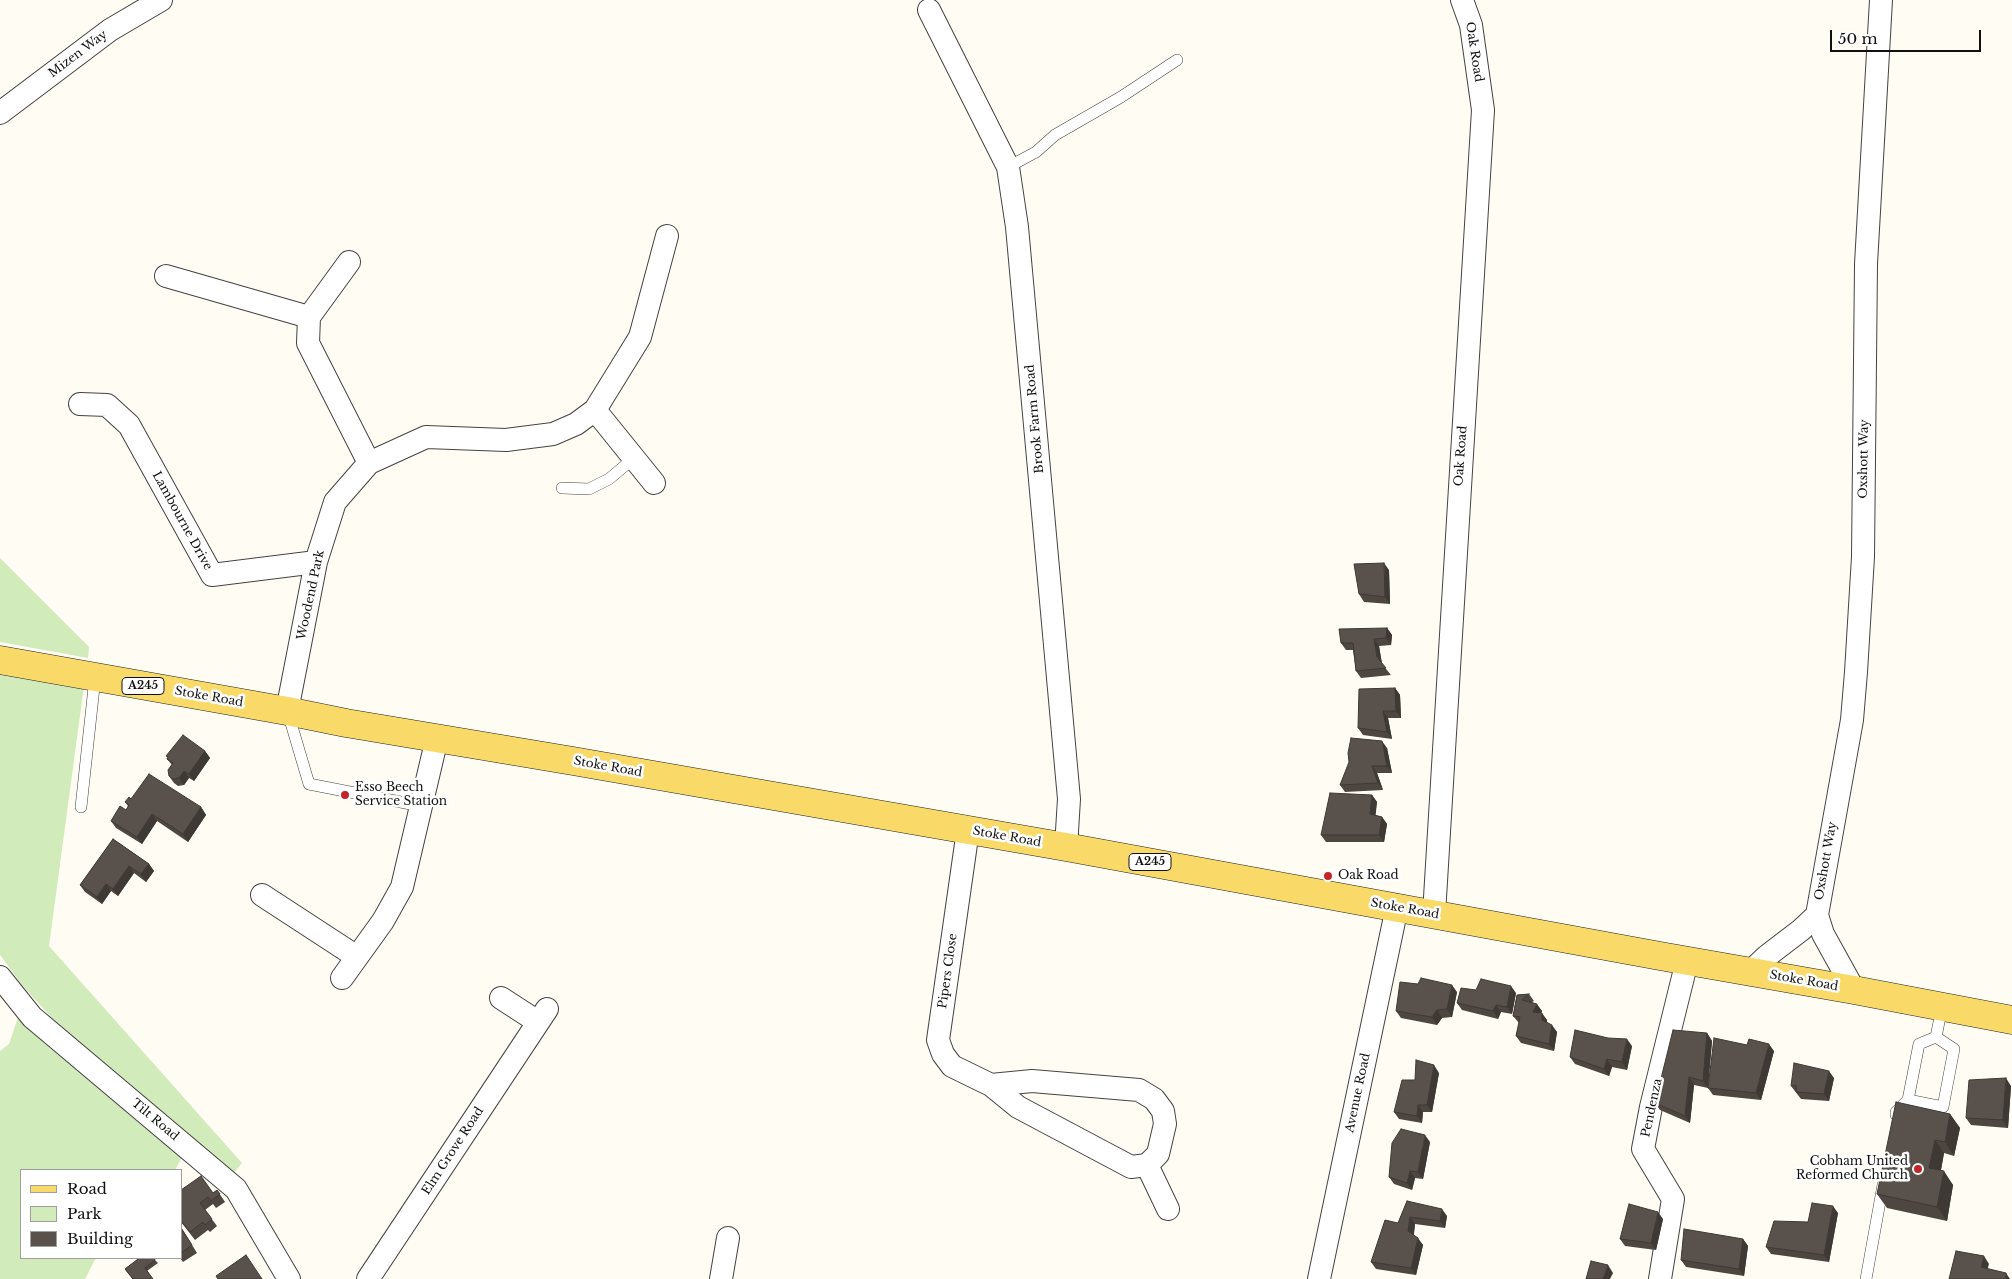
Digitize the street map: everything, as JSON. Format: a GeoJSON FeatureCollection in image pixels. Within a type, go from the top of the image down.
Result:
{"type":"FeatureCollection","features":[{"type":"Feature","properties":{"kind":"main road","name":"Stoke Road"},"geometry":{"type":"LineString","coordinates":[[0,660],[346,723],[1066,847],[2012,1020]]}},
{"type":"Feature","properties":{"kind":"street","name":"Mizen Way"},"geometry":{"type":"LineString","coordinates":[[0,113],[110,30],[161,0]]}},
{"type":"Feature","properties":{"kind":"street","name":"Oak Road"},"geometry":{"type":"LineString","coordinates":[[1434,914],[1483,110],[1471,25],[1462,0]]}},
{"type":"Feature","properties":{"kind":"street","name":"Oxshott Way"},"geometry":{"type":"LineString","coordinates":[[1854,990],[1823,934],[1817,915],[1852,720],[1856,672],[1863,557],[1866,264],[1881,0]]}},
{"type":"Feature","properties":{"kind":"street","name":"Brook Farm Road"},"geometry":{"type":"LineString","coordinates":[[929,10],[1008,166],[1017,227],[1069,799],[1066,847]]}},
{"type":"Feature","properties":{"kind":"street","name":"Woodend Park"},"geometry":{"type":"LineString","coordinates":[[287,711],[316,562],[335,502],[369,463],[426,437],[506,440],[554,434],[576,424],[595,410],[640,337],[667,236]]}},
{"type":"Feature","properties":{"kind":"street"},"geometry":{"type":"LineString","coordinates":[[349,262],[310,318],[308,342],[369,463]]}},
{"type":"Feature","properties":{"kind":"street"},"geometry":{"type":"LineString","coordinates":[[166,276],[310,318]]}},
{"type":"Feature","properties":{"kind":"street","name":"Lambourne Drive"},"geometry":{"type":"LineString","coordinates":[[80,404],[107,405],[129,425],[212,575],[316,562]]}},
{"type":"Feature","properties":{"kind":"street"},"geometry":{"type":"LineString","coordinates":[[595,410],[654,483]]}},
{"type":"Feature","properties":{"kind":"street"},"geometry":{"type":"LineString","coordinates":[[342,978],[383,921],[402,887],[437,738]]}},
{"type":"Feature","properties":{"kind":"street","name":"Pipers Close"},"geometry":{"type":"LineString","coordinates":[[968,830],[938,1040],[943,1054],[952,1066],[991,1085],[1018,1106],[1131,1167],[1147,1164]]}},
{"type":"Feature","properties":{"kind":"street"},"geometry":{"type":"LineString","coordinates":[[262,895],[357,957]]}},
{"type":"Feature","properties":{"kind":"street","name":"Avenue Road"},"geometry":{"type":"LineString","coordinates":[[1319,1279],[1397,907]]}},
{"type":"Feature","properties":{"kind":"street","name":"Oxshott Way"},"geometry":{"type":"LineString","coordinates":[[1750,972],[1817,915]]}},
{"type":"Feature","properties":{"kind":"street","name":"Pendenza"},"geometry":{"type":"LineString","coordinates":[[1660,1279],[1673,1199],[1643,1149],[1651,1107],[1687,961]]}},
{"type":"Feature","properties":{"kind":"street","name":"Tilt Road"},"geometry":{"type":"LineString","coordinates":[[0,977],[32,1017],[236,1189],[289,1279]]}},
{"type":"Feature","properties":{"kind":"street","name":"Elm Grove Road"},"geometry":{"type":"LineString","coordinates":[[368,1279],[542,1015],[501,998]]}},
{"type":"Feature","properties":{"kind":"street"},"geometry":{"type":"LineString","coordinates":[[991,1085],[1032,1081],[1140,1090],[1154,1099],[1163,1111],[1164,1124],[1158,1154],[1147,1164],[1168,1209]]}},
{"type":"Feature","properties":{"kind":"street"},"geometry":{"type":"LineString","coordinates":[[721,1279],[728,1238]]}},
{"type":"Feature","properties":{"kind":"lane"},"geometry":{"type":"LineString","coordinates":[[1008,166],[1036,152],[1054,135],[1122,97],[1177,60]]}},
{"type":"Feature","properties":{"kind":"lane"},"geometry":{"type":"LineString","coordinates":[[562,488],[589,489],[609,479],[634,458]]}},
{"type":"Feature","properties":{"kind":"lane"},"geometry":{"type":"LineString","coordinates":[[81,807],[95,678]]}},
{"type":"Feature","properties":{"kind":"lane"},"geometry":{"type":"LineString","coordinates":[[287,711],[309,784],[421,806]]}},
{"type":"Feature","properties":{"kind":"lane"},"geometry":{"type":"LineString","coordinates":[[1936,1037],[1942,1007]]}},
{"type":"Feature","properties":{"kind":"lane"},"geometry":{"type":"LineString","coordinates":[[1893,1130],[1896,1112],[1908,1100],[1919,1044],[1936,1037]]}},
{"type":"Feature","properties":{"kind":"lane"},"geometry":{"type":"LineString","coordinates":[[1908,1100],[1943,1107],[1954,1049],[1936,1037]]}},
{"type":"Feature","properties":{"kind":"lane"},"geometry":{"type":"LineString","coordinates":[[1866,1279],[1885,1177]]}},
{"type":"Feature","properties":{"kind":"green space"},"geometry":{"type":"Polygon","coordinates":[[[0,558],[89,647],[88,658],[0,642],[0,558]]]}},
{"type":"Feature","properties":{"kind":"green space"},"geometry":{"type":"Polygon","coordinates":[[[0,670],[84,686],[49,946],[242,1163],[233,1174],[59,1026],[22,985],[0,955],[0,670]]]}},
{"type":"Feature","properties":{"kind":"green space"},"geometry":{"type":"Polygon","coordinates":[[[18,1017],[45,1044],[183,1156],[176,1169],[20,1169],[20,1259],[95,1259],[85,1279],[0,1279],[0,1051],[9,1044],[18,1017]]]}},
{"type":"Feature","properties":{"kind":"building"},"geometry":{"type":"Polygon","coordinates":[[[1384,563],[1385,597],[1359,594],[1354,564],[1384,563]]]}},
{"type":"Feature","properties":{"kind":"building"},"geometry":{"type":"Polygon","coordinates":[[[1387,628],[1386,638],[1374,639],[1377,657],[1386,668],[1356,671],[1353,643],[1341,643],[1339,629],[1387,628]]]}},
{"type":"Feature","properties":{"kind":"building"},"geometry":{"type":"Polygon","coordinates":[[[1395,688],[1396,711],[1383,711],[1387,732],[1358,728],[1359,689],[1395,688]]]}},
{"type":"Feature","properties":{"kind":"building"},"geometry":{"type":"Polygon","coordinates":[[[183,735],[205,751],[189,774],[184,771],[179,778],[173,779],[169,776],[168,770],[173,763],[166,756],[183,735]]]}},
{"type":"Feature","properties":{"kind":"building"},"geometry":{"type":"Polygon","coordinates":[[[1351,738],[1382,741],[1387,766],[1372,766],[1378,783],[1340,785],[1349,762],[1348,753],[1351,738]]]}},
{"type":"Feature","properties":{"kind":"building"},"geometry":{"type":"Polygon","coordinates":[[[149,774],[201,807],[183,834],[152,814],[137,837],[111,821],[120,806],[126,810],[129,805],[125,802],[129,797],[131,799],[149,774]]]}},
{"type":"Feature","properties":{"kind":"building"},"geometry":{"type":"Polygon","coordinates":[[[1330,793],[1372,795],[1370,814],[1382,817],[1379,835],[1321,835],[1330,793]]]}},
{"type":"Feature","properties":{"kind":"building"},"geometry":{"type":"Polygon","coordinates":[[[113,839],[149,864],[141,874],[129,866],[113,889],[106,884],[97,897],[80,885],[113,839]]]}},
{"type":"Feature","properties":{"kind":"building"},"geometry":{"type":"Polygon","coordinates":[[[1421,978],[1452,985],[1447,1009],[1437,1010],[1432,1017],[1396,1011],[1400,982],[1418,984],[1421,978]]]}},
{"type":"Feature","properties":{"kind":"building"},"geometry":{"type":"Polygon","coordinates":[[[1481,979],[1511,986],[1507,1007],[1496,1005],[1493,1011],[1457,1003],[1461,988],[1476,990],[1481,979]]]}},
{"type":"Feature","properties":{"kind":"building"},"geometry":{"type":"Polygon","coordinates":[[[1529,994],[1522,1000],[1537,1004],[1533,1012],[1542,1013],[1542,1020],[1552,1025],[1549,1044],[1516,1036],[1520,1017],[1513,1016],[1517,995],[1529,994]]]}},
{"type":"Feature","properties":{"kind":"building"},"geometry":{"type":"Polygon","coordinates":[[[1575,1030],[1608,1038],[1627,1039],[1622,1062],[1607,1059],[1604,1069],[1570,1057],[1575,1030]]]}},
{"type":"Feature","properties":{"kind":"building"},"geometry":{"type":"Polygon","coordinates":[[[1673,1030],[1707,1033],[1703,1081],[1689,1077],[1685,1116],[1655,1103],[1673,1030]]]}},
{"type":"Feature","properties":{"kind":"building"},"geometry":{"type":"Polygon","coordinates":[[[1714,1038],[1747,1045],[1749,1039],[1769,1044],[1756,1093],[1708,1088],[1714,1038]]]}},
{"type":"Feature","properties":{"kind":"building"},"geometry":{"type":"Polygon","coordinates":[[[1416,1060],[1434,1065],[1427,1105],[1418,1105],[1417,1116],[1394,1112],[1402,1080],[1415,1080],[1416,1060]]]}},
{"type":"Feature","properties":{"kind":"building"},"geometry":{"type":"Polygon","coordinates":[[[1794,1063],[1829,1071],[1824,1094],[1796,1092],[1796,1085],[1791,1086],[1794,1063]]]}},
{"type":"Feature","properties":{"kind":"building"},"geometry":{"type":"Polygon","coordinates":[[[2006,1078],[2003,1120],[1966,1118],[1969,1080],[2006,1078]]]}},
{"type":"Feature","properties":{"kind":"building","name":"Cobham United Reformed Church"},"geometry":{"type":"Polygon","coordinates":[[[1896,1102],[1950,1114],[1945,1142],[1935,1140],[1929,1168],[1944,1171],[1937,1207],[1877,1194],[1896,1102]]]}},
{"type":"Feature","properties":{"kind":"building"},"geometry":{"type":"Polygon","coordinates":[[[1401,1129],[1425,1135],[1418,1172],[1410,1171],[1407,1183],[1389,1177],[1392,1143],[1401,1129]]]}},
{"type":"Feature","properties":{"kind":"building"},"geometry":{"type":"Polygon","coordinates":[[[201,1176],[213,1193],[217,1190],[220,1194],[211,1201],[208,1197],[200,1203],[212,1219],[205,1225],[203,1222],[190,1232],[182,1222],[182,1189],[201,1176]]]}},
{"type":"Feature","properties":{"kind":"building"},"geometry":{"type":"Polygon","coordinates":[[[1407,1201],[1442,1209],[1440,1221],[1410,1217],[1408,1231],[1418,1238],[1411,1268],[1371,1262],[1385,1220],[1398,1223],[1407,1201]]]}},
{"type":"Feature","properties":{"kind":"building"},"geometry":{"type":"Polygon","coordinates":[[[1812,1203],[1833,1206],[1824,1255],[1766,1247],[1774,1221],[1808,1222],[1812,1203]]]}},
{"type":"Feature","properties":{"kind":"building"},"geometry":{"type":"Polygon","coordinates":[[[1629,1204],[1658,1212],[1651,1243],[1620,1239],[1629,1204]]]}},
{"type":"Feature","properties":{"kind":"building"},"geometry":{"type":"Polygon","coordinates":[[[1684,1229],[1743,1239],[1739,1269],[1681,1260],[1684,1229]]]}},
{"type":"Feature","properties":{"kind":"building"},"geometry":{"type":"Polygon","coordinates":[[[182,1230],[192,1245],[182,1252],[182,1230]]]}},
{"type":"Feature","properties":{"kind":"building"},"geometry":{"type":"Polygon","coordinates":[[[1956,1251],[1984,1256],[1981,1267],[2006,1273],[2006,1279],[1949,1279],[1956,1251]]]}},
{"type":"Feature","properties":{"kind":"building"},"geometry":{"type":"Polygon","coordinates":[[[246,1255],[262,1279],[218,1279],[216,1276],[246,1255]]]}},
{"type":"Feature","properties":{"kind":"building"},"geometry":{"type":"Polygon","coordinates":[[[138,1259],[155,1260],[145,1268],[153,1279],[133,1279],[125,1269],[138,1259]]]}},
{"type":"Feature","properties":{"kind":"building"},"geometry":{"type":"Polygon","coordinates":[[[1591,1261],[1608,1265],[1603,1279],[1586,1279],[1591,1261]]]}},
{"type":"Feature","properties":{"kind":"place","name":"Esso Beech Service Station"},"geometry":{"type":"Point","coordinates":[345,795]}},
{"type":"Feature","properties":{"kind":"place","name":"Oak Road"},"geometry":{"type":"Point","coordinates":[1328,876]}},
{"type":"Feature","properties":{"kind":"place","name":"Cobham United Reformed Church"},"geometry":{"type":"Point","coordinates":[1918,1169]}}]}
